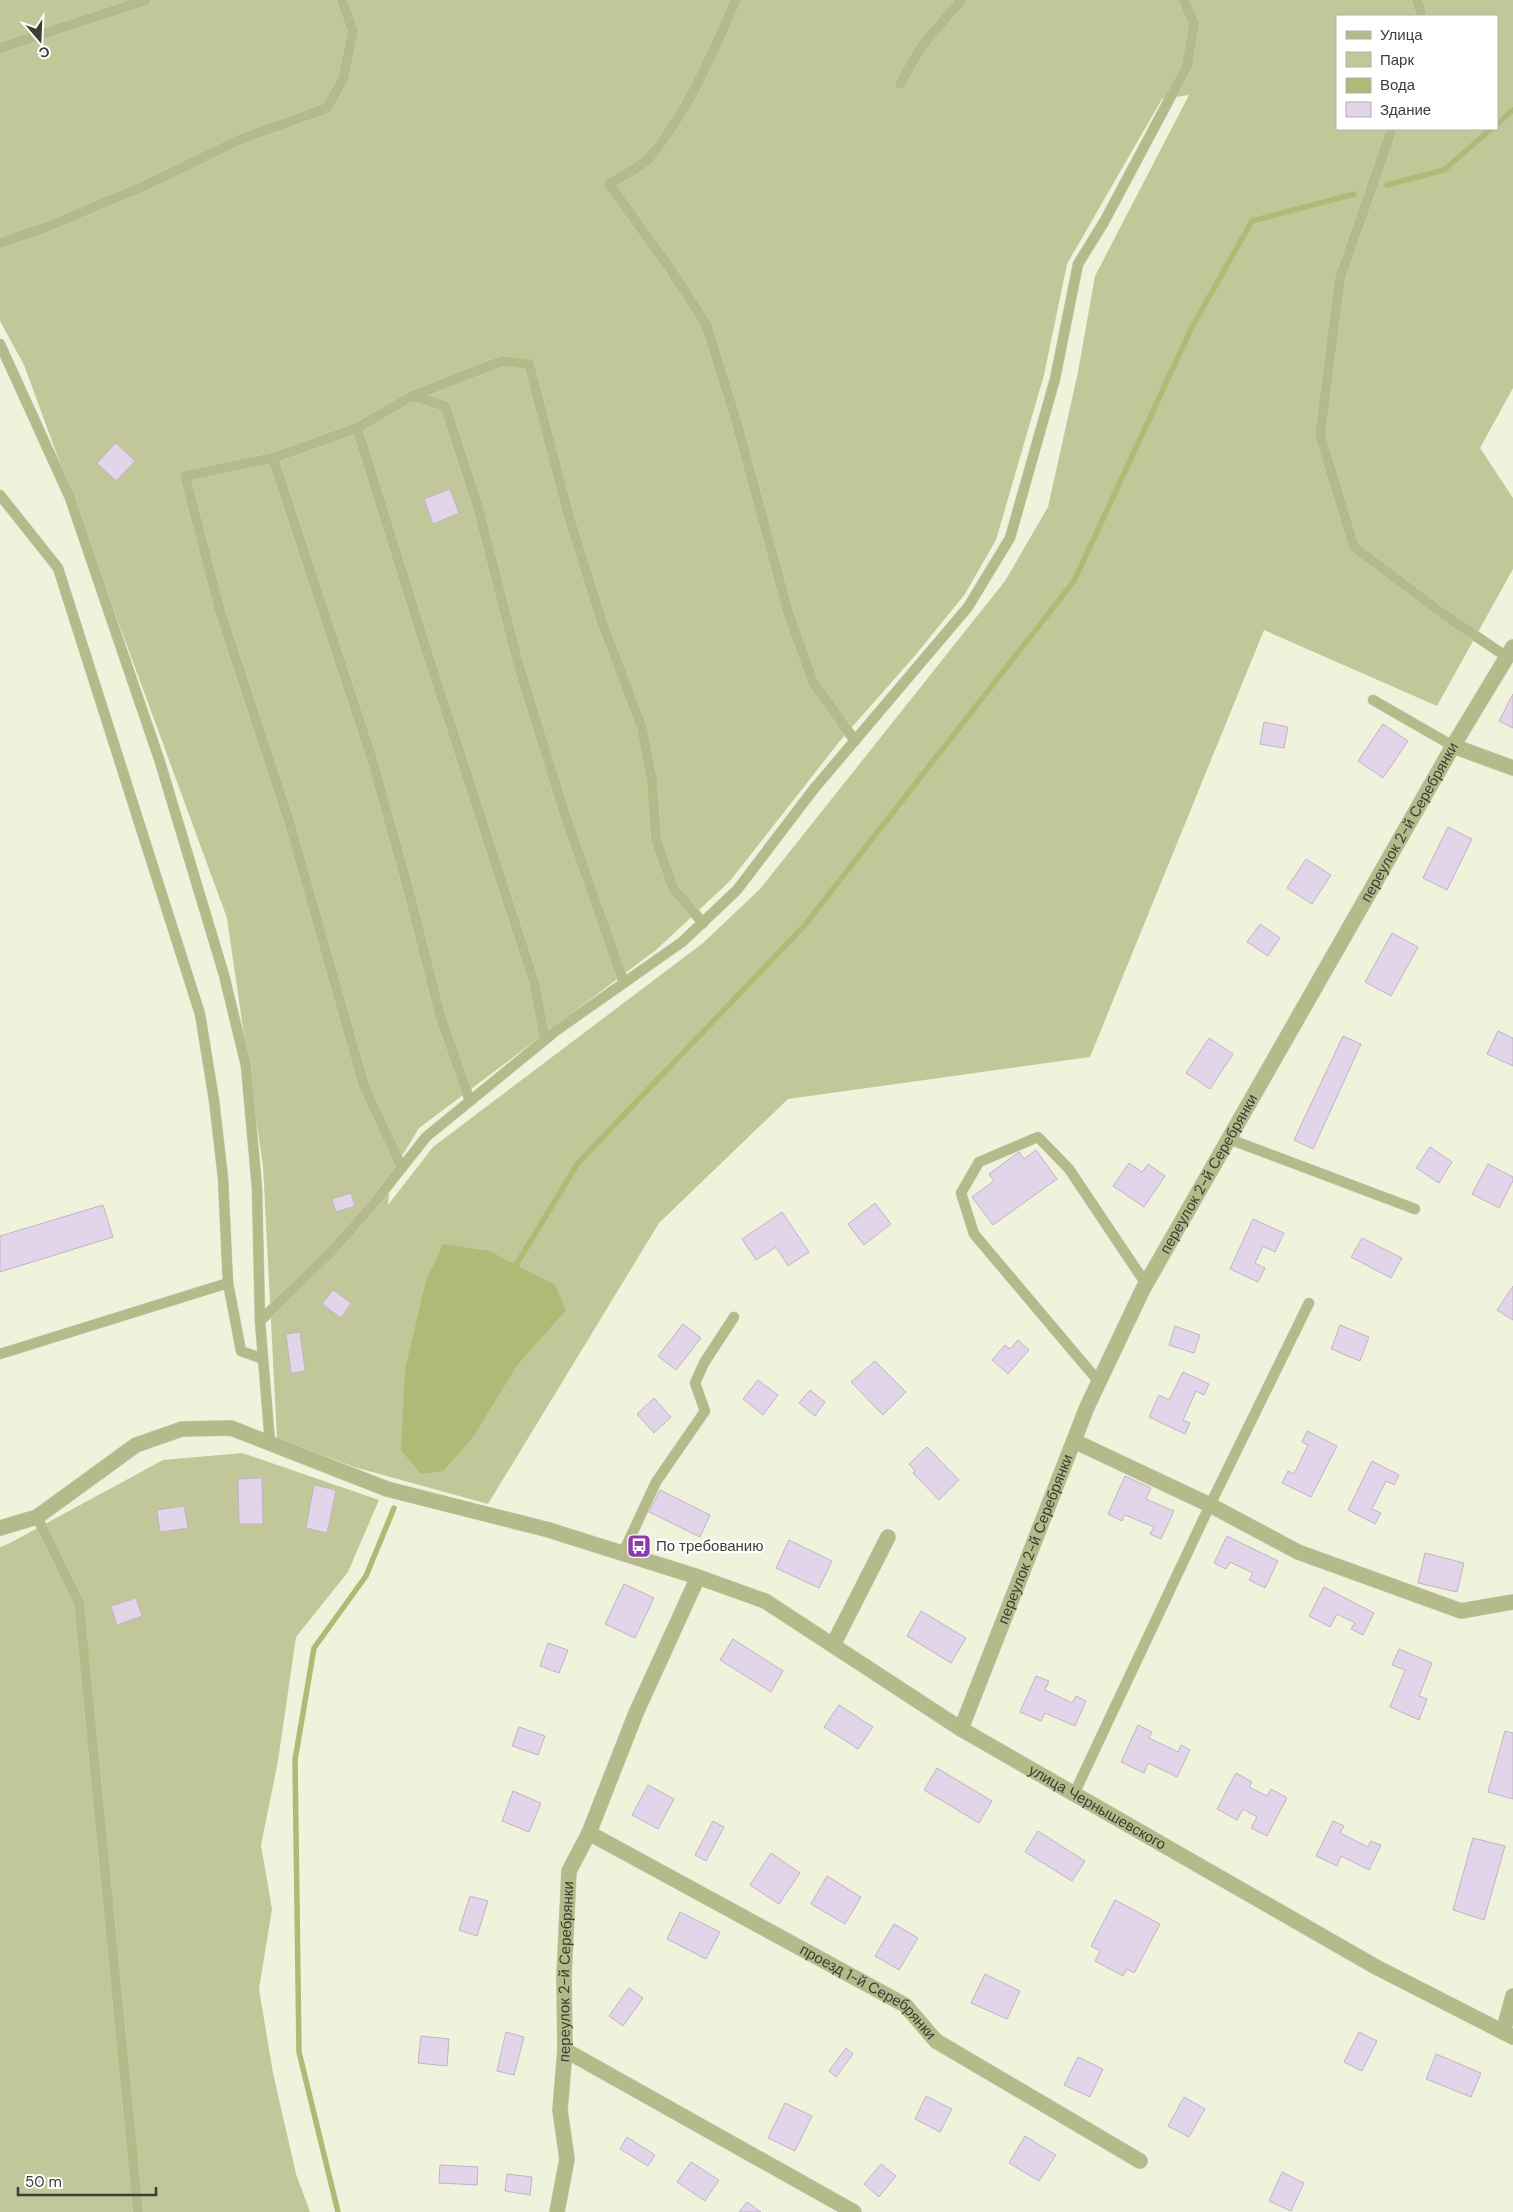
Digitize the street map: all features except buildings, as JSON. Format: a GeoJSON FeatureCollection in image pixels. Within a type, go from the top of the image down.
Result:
{"type":"FeatureCollection","features":[{"type":"Feature","properties":{"kind":"street","name":"переулок 2-й Серебрянки"},"geometry":{"type":"LineString","coordinates":[[962,1728],[1074,1441],[1146,1284],[1453,746],[1510,652]]}},
{"type":"Feature","properties":{"kind":"street"},"geometry":{"type":"LineString","coordinates":[[1453,746],[1513,768]]}},
{"type":"Feature","properties":{"kind":"street","name":"улица Чернышевского"},"geometry":{"type":"LineString","coordinates":[[0,1528],[37,1517],[136,1445],[182,1429],[231,1428],[386,1489],[549,1530],[698,1576],[765,1601],[962,1728],[1074,1794],[1376,1967],[1508,2034]]}},
{"type":"Feature","properties":{"kind":"street"},"geometry":{"type":"LineString","coordinates":[[1074,1441],[1210,1505],[1298,1552],[1461,1610],[1513,1602]]}},
{"type":"Feature","properties":{"kind":"street"},"geometry":{"type":"LineString","coordinates":[[832,1645],[888,1537]]}},
{"type":"Feature","properties":{"kind":"street","name":"переулок 2-й Серебрянки"},"geometry":{"type":"LineString","coordinates":[[556,2212],[567,2159],[560,2110],[565,2050],[564,1976],[569,1871],[589,1833],[636,1713],[698,1576]]}},
{"type":"Feature","properties":{"kind":"street","name":"проезд 1-й Серебрянки"},"geometry":{"type":"LineString","coordinates":[[589,1833],[905,2005],[936,2041],[1140,2161]]}},
{"type":"Feature","properties":{"kind":"street"},"geometry":{"type":"LineString","coordinates":[[1508,2034],[1513,1996]]}},
{"type":"Feature","properties":{"kind":"street"},"geometry":{"type":"LineString","coordinates":[[565,2050],[854,2212]]}},
{"type":"Feature","properties":{"kind":"lane"},"geometry":{"type":"LineString","coordinates":[[0,48],[146,0]]}},
{"type":"Feature","properties":{"kind":"lane"},"geometry":{"type":"LineString","coordinates":[[0,243],[44,228],[144,186],[239,140],[327,108],[342,79],[353,31],[342,0]]}},
{"type":"Feature","properties":{"kind":"lane"},"geometry":{"type":"LineString","coordinates":[[736,0],[708,64],[676,119],[649,158],[609,184],[671,270],[706,324],[736,420],[788,612],[813,682],[855,741]]}},
{"type":"Feature","properties":{"kind":"lane"},"geometry":{"type":"LineString","coordinates":[[900,84],[921,47],[961,0]]}},
{"type":"Feature","properties":{"kind":"lane"},"geometry":{"type":"LineString","coordinates":[[260,1321],[330,1253],[426,1137],[545,1040],[682,942],[737,890],[813,790],[968,607],[1010,538],[1054,379],[1078,264],[1109,214],[1187,66],[1194,24],[1184,0]]}},
{"type":"Feature","properties":{"kind":"lane"},"geometry":{"type":"LineString","coordinates":[[1417,0],[1422,15]]}},
{"type":"Feature","properties":{"kind":"lane"},"geometry":{"type":"LineString","coordinates":[[1392,130],[1340,278],[1320,435],[1354,547],[1443,614],[1510,652]]}},
{"type":"Feature","properties":{"kind":"lane"},"geometry":{"type":"LineString","coordinates":[[0,344],[70,498],[160,762],[224,975],[246,1066],[257,1188],[260,1321],[270,1443]]}},
{"type":"Feature","properties":{"kind":"lane"},"geometry":{"type":"LineString","coordinates":[[402,1168],[364,1086],[289,820],[220,611],[185,476],[273,458],[356,428],[412,396],[502,361],[529,364],[569,517],[602,622],[642,728],[652,780],[656,839],[673,888],[703,923]]}},
{"type":"Feature","properties":{"kind":"lane"},"geometry":{"type":"LineString","coordinates":[[412,396],[445,406],[478,507],[518,663],[559,796],[624,983]]}},
{"type":"Feature","properties":{"kind":"lane"},"geometry":{"type":"LineString","coordinates":[[356,428],[534,982],[545,1040]]}},
{"type":"Feature","properties":{"kind":"lane"},"geometry":{"type":"LineString","coordinates":[[273,458],[372,759],[409,892],[440,1015],[470,1101]]}},
{"type":"Feature","properties":{"kind":"lane"},"geometry":{"type":"LineString","coordinates":[[0,495],[58,568],[200,1014],[214,1100],[222,1169],[228,1283],[241,1351],[263,1358]]}},
{"type":"Feature","properties":{"kind":"lane"},"geometry":{"type":"LineString","coordinates":[[1373,700],[1453,746]]}},
{"type":"Feature","properties":{"kind":"lane"},"geometry":{"type":"LineString","coordinates":[[1100,1382],[974,1234],[961,1193],[979,1162],[1038,1136],[1069,1169],[1146,1284]]}},
{"type":"Feature","properties":{"kind":"lane"},"geometry":{"type":"LineString","coordinates":[[1228,1139],[1415,1210]]}},
{"type":"Feature","properties":{"kind":"lane"},"geometry":{"type":"LineString","coordinates":[[0,1354],[228,1283]]}},
{"type":"Feature","properties":{"kind":"lane"},"geometry":{"type":"LineString","coordinates":[[1074,1794],[1210,1505],[1309,1303]]}},
{"type":"Feature","properties":{"kind":"lane"},"geometry":{"type":"LineString","coordinates":[[623,1553],[656,1482],[705,1411],[695,1383],[704,1363],[734,1317]]}},
{"type":"Feature","properties":{"kind":"lane"},"geometry":{"type":"LineString","coordinates":[[37,1517],[79,1603],[138,2212]]}},
{"type":"Feature","properties":{"kind":"green space"},"geometry":{"type":"Polygon","coordinates":[[[0,0],[1513,0],[1513,388],[1480,448],[1513,498],[1513,569],[1437,706],[1264,630],[1090,1057],[788,1099],[659,1223],[488,1504],[354,1467],[277,1438],[263,1166],[227,918],[24,365],[0,321],[0,0]],[[1189,95],[1162,99],[1067,264],[1044,375],[996,540],[965,594],[918,652],[839,742],[730,881],[656,950],[419,1128],[391,1174],[388,1205],[433,1147],[703,943],[760,889],[1005,581],[1048,507],[1078,372],[1095,276],[1189,95]]]}},
{"type":"Feature","properties":{"kind":"green space"},"geometry":{"type":"Polygon","coordinates":[[[242,1453],[379,1500],[348,1572],[296,1637],[278,1761],[261,1845],[272,1909],[259,1989],[273,2073],[296,2174],[310,2212],[0,2212],[0,1547],[163,1460],[242,1453]]]}},
{"type":"Feature","properties":{"kind":"water"},"geometry":{"type":"Polygon","coordinates":[[[443,1244],[489,1251],[555,1285],[566,1310],[518,1364],[473,1437],[443,1471],[421,1474],[401,1450],[405,1370],[426,1281],[443,1244]]]}},
{"type":"Feature","properties":{"kind":"waterway"},"geometry":{"type":"LineString","coordinates":[[1498,123],[1513,110]]}},
{"type":"Feature","properties":{"kind":"waterway"},"geometry":{"type":"LineString","coordinates":[[1387,185],[1444,170],[1490,130]]}},
{"type":"Feature","properties":{"kind":"waterway"},"geometry":{"type":"LineString","coordinates":[[516,1265],[578,1163],[804,926],[1074,581],[1192,327],[1252,221],[1354,194]]}},
{"type":"Feature","properties":{"kind":"waterway"},"geometry":{"type":"LineString","coordinates":[[338,2212],[299,2052],[295,1760],[314,1648],[366,1576],[394,1508]]}},
{"type":"Feature","properties":{"kind":"place","name":"По требованию"},"geometry":{"type":"Point","coordinates":[639,1546]}}]}
